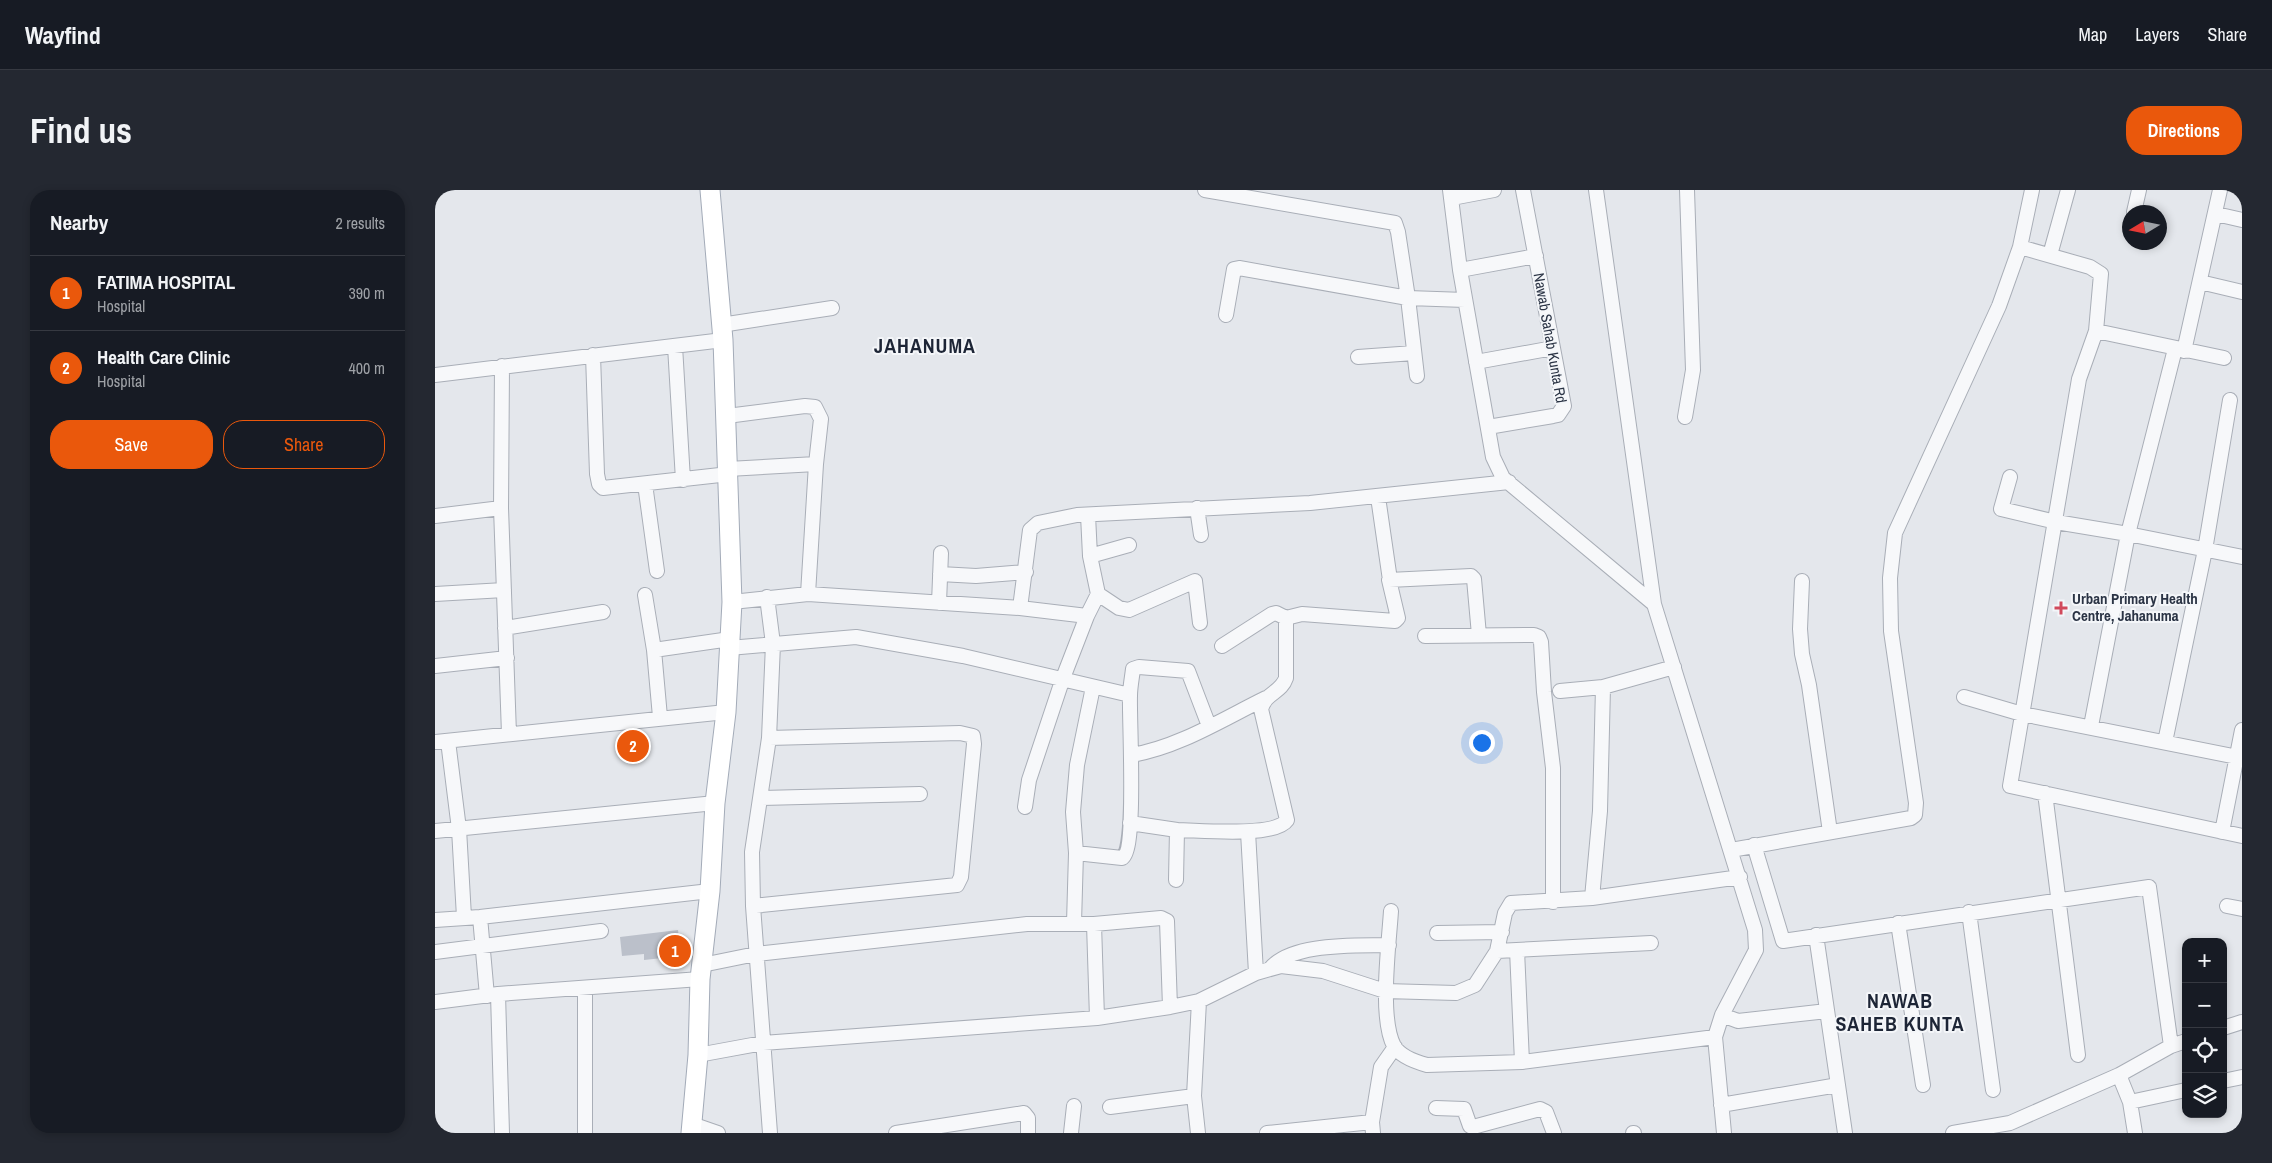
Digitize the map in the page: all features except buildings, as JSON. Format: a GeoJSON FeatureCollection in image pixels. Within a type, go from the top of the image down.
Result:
{"type":"FeatureCollection","features":[{"type":"Feature","properties":{"kind":"main road"},"geometry":{"type":"LineString","coordinates":[[691,1128],[698,1055],[701,972],[710,891],[715,803],[726,712],[732,602],[727,416],[710,190]]}},
{"type":"Feature","properties":{"kind":"street"},"geometry":{"type":"LineString","coordinates":[[1205,190],[1395,223],[1399,232],[1417,376]]}},
{"type":"Feature","properties":{"kind":"street"},"geometry":{"type":"LineString","coordinates":[[1494,190],[1451,194],[1460,270],[1493,457],[1503,478],[1654,604]]}},
{"type":"Feature","properties":{"kind":"street","name":"Nawab Sahab Kunta Rd"},"geometry":{"type":"LineString","coordinates":[[1488,427],[1553,416],[1561,411],[1563,406],[1523,190]]}},
{"type":"Feature","properties":{"kind":"street"},"geometry":{"type":"LineString","coordinates":[[1596,190],[1654,604],[1755,930],[1756,950],[1722,1015],[1715,1037],[1724,1133]]}},
{"type":"Feature","properties":{"kind":"street"},"geometry":{"type":"LineString","coordinates":[[1685,417],[1693,370],[1687,190]]}},
{"type":"Feature","properties":{"kind":"street"},"geometry":{"type":"LineString","coordinates":[[1731,850],[1911,818],[1917,810],[1891,631],[1890,578],[1895,533],[1999,306],[2020,246],[2032,190]]}},
{"type":"Feature","properties":{"kind":"street"},"geometry":{"type":"LineString","coordinates":[[2050,255],[2069,190]]}},
{"type":"Feature","properties":{"kind":"street"},"geometry":{"type":"LineString","coordinates":[[2136,205],[2139,190]]}},
{"type":"Feature","properties":{"kind":"street"},"geometry":{"type":"LineString","coordinates":[[2091,726],[2128,534],[2179,350],[2201,282],[2220,190]]}},
{"type":"Feature","properties":{"kind":"street"},"geometry":{"type":"LineString","coordinates":[[2216,214],[2242,220]]}},
{"type":"Feature","properties":{"kind":"street"},"geometry":{"type":"LineString","coordinates":[[2020,246],[2089,267],[2101,274],[2096,331],[2079,379],[2010,786],[2242,836]]}},
{"type":"Feature","properties":{"kind":"street"},"geometry":{"type":"LineString","coordinates":[[1460,270],[1536,256]]}},
{"type":"Feature","properties":{"kind":"street"},"geometry":{"type":"LineString","coordinates":[[1226,314],[1235,269],[1239,268],[1408,298],[1465,300]]}},
{"type":"Feature","properties":{"kind":"street"},"geometry":{"type":"LineString","coordinates":[[2201,282],[2242,292]]}},
{"type":"Feature","properties":{"kind":"street"},"geometry":{"type":"LineString","coordinates":[[435,375],[675,346],[722,332],[832,308]]}},
{"type":"Feature","properties":{"kind":"street"},"geometry":{"type":"LineString","coordinates":[[2096,331],[2224,358]]}},
{"type":"Feature","properties":{"kind":"street"},"geometry":{"type":"LineString","coordinates":[[675,346],[683,480]]}},
{"type":"Feature","properties":{"kind":"street"},"geometry":{"type":"LineString","coordinates":[[1476,362],[1553,348]]}},
{"type":"Feature","properties":{"kind":"street"},"geometry":{"type":"LineString","coordinates":[[1358,357],[1414,353]]}},
{"type":"Feature","properties":{"kind":"street"},"geometry":{"type":"LineString","coordinates":[[593,355],[597,474],[599,484],[603,488],[683,480],[729,472],[816,464]]}},
{"type":"Feature","properties":{"kind":"street"},"geometry":{"type":"LineString","coordinates":[[502,366],[501,508],[509,734]]}},
{"type":"Feature","properties":{"kind":"street"},"geometry":{"type":"LineString","coordinates":[[2165,742],[2205,550],[2230,400]]}},
{"type":"Feature","properties":{"kind":"street"},"geometry":{"type":"LineString","coordinates":[[727,416],[815,407],[821,419],[816,464],[808,594]]}},
{"type":"Feature","properties":{"kind":"street"},"geometry":{"type":"LineString","coordinates":[[2010,477],[2001,509],[2056,522],[2128,534],[2242,557]]}},
{"type":"Feature","properties":{"kind":"street"},"geometry":{"type":"LineString","coordinates":[[1020,608],[1031,527],[1055,519],[1197,508],[1310,503],[1509,482]]}},
{"type":"Feature","properties":{"kind":"street"},"geometry":{"type":"LineString","coordinates":[[645,484],[657,571]]}},
{"type":"Feature","properties":{"kind":"street"},"geometry":{"type":"LineString","coordinates":[[1222,646],[1276,613],[1286,618],[1302,614],[1395,621],[1398,618],[1389,585],[1390,580],[1378,497]]}},
{"type":"Feature","properties":{"kind":"street"},"geometry":{"type":"LineString","coordinates":[[435,516],[501,508]]}},
{"type":"Feature","properties":{"kind":"street"},"geometry":{"type":"LineString","coordinates":[[1197,508],[1201,535]]}},
{"type":"Feature","properties":{"kind":"street"},"geometry":{"type":"LineString","coordinates":[[1025,807],[1029,780],[1063,678],[1087,616],[1098,594],[1091,556],[1088,515]]}},
{"type":"Feature","properties":{"kind":"street"},"geometry":{"type":"LineString","coordinates":[[1091,556],[1129,545]]}},
{"type":"Feature","properties":{"kind":"street"},"geometry":{"type":"LineString","coordinates":[[939,603],[941,553]]}},
{"type":"Feature","properties":{"kind":"street"},"geometry":{"type":"LineString","coordinates":[[940,574],[976,576],[1026,572]]}},
{"type":"Feature","properties":{"kind":"street"},"geometry":{"type":"LineString","coordinates":[[1390,580],[1473,577],[1479,635]]}},
{"type":"Feature","properties":{"kind":"street"},"geometry":{"type":"LineString","coordinates":[[1098,594],[1119,608],[1129,610],[1195,581],[1200,623]]}},
{"type":"Feature","properties":{"kind":"street"},"geometry":{"type":"LineString","coordinates":[[1802,581],[1800,629],[1802,654],[1809,685],[1830,832]]}},
{"type":"Feature","properties":{"kind":"street"},"geometry":{"type":"LineString","coordinates":[[435,594],[504,590]]}},
{"type":"Feature","properties":{"kind":"street"},"geometry":{"type":"LineString","coordinates":[[732,602],[808,594],[1020,608],[1087,616]]}},
{"type":"Feature","properties":{"kind":"street"},"geometry":{"type":"LineString","coordinates":[[645,595],[654,650],[660,718]]}},
{"type":"Feature","properties":{"kind":"street"},"geometry":{"type":"LineString","coordinates":[[767,597],[773,644],[769,738],[752,852],[756,954],[770,1133]]}},
{"type":"Feature","properties":{"kind":"street"},"geometry":{"type":"LineString","coordinates":[[505,628],[603,612]]}},
{"type":"Feature","properties":{"kind":"street"},"geometry":{"type":"LineString","coordinates":[[1132,755],[1152,751],[1209,726],[1266,698],[1280,688],[1286,678],[1286,618]]}},
{"type":"Feature","properties":{"kind":"street"},"geometry":{"type":"LineString","coordinates":[[1425,636],[1534,635],[1539,637],[1553,768],[1553,902]]}},
{"type":"Feature","properties":{"kind":"street"},"geometry":{"type":"LineString","coordinates":[[654,650],[729,643],[773,644],[857,637],[963,656],[1130,695]]}},
{"type":"Feature","properties":{"kind":"street"},"geometry":{"type":"LineString","coordinates":[[435,666],[507,658]]}},
{"type":"Feature","properties":{"kind":"street"},"geometry":{"type":"LineString","coordinates":[[1076,853],[1125,857],[1130,822],[1132,755],[1130,695],[1133,669],[1136,667],[1188,670],[1209,726]]}},
{"type":"Feature","properties":{"kind":"street"},"geometry":{"type":"LineString","coordinates":[[1560,691],[1603,687],[1674,667]]}},
{"type":"Feature","properties":{"kind":"street"},"geometry":{"type":"LineString","coordinates":[[1074,923],[1076,853],[1073,812],[1077,765],[1093,687]]}},
{"type":"Feature","properties":{"kind":"street"},"geometry":{"type":"LineString","coordinates":[[1592,898],[1600,811],[1603,687]]}},
{"type":"Feature","properties":{"kind":"street"},"geometry":{"type":"LineString","coordinates":[[1964,697],[2022,714],[2091,726],[2239,757]]}},
{"type":"Feature","properties":{"kind":"street"},"geometry":{"type":"LineString","coordinates":[[1130,822],[1177,830],[1248,832],[1279,826],[1287,820],[1262,714],[1266,698]]}},
{"type":"Feature","properties":{"kind":"street"},"geometry":{"type":"LineString","coordinates":[[464,917],[459,829],[442,741],[726,712]]}},
{"type":"Feature","properties":{"kind":"street"},"geometry":{"type":"LineString","coordinates":[[2222,832],[2239,757],[2242,730]]}},
{"type":"Feature","properties":{"kind":"street"},"geometry":{"type":"LineString","coordinates":[[753,906],[957,885],[961,877],[974,744],[973,736],[960,733],[769,738]]}},
{"type":"Feature","properties":{"kind":"street"},"geometry":{"type":"LineString","coordinates":[[2045,793],[2079,1054]]}},
{"type":"Feature","properties":{"kind":"street"},"geometry":{"type":"LineString","coordinates":[[760,798],[921,794]]}},
{"type":"Feature","properties":{"kind":"street"},"geometry":{"type":"LineString","coordinates":[[435,831],[715,803]]}},
{"type":"Feature","properties":{"kind":"street"},"geometry":{"type":"LineString","coordinates":[[1176,880],[1177,830]]}},
{"type":"Feature","properties":{"kind":"street"},"geometry":{"type":"LineString","coordinates":[[1248,832],[1263,972]]}},
{"type":"Feature","properties":{"kind":"street"},"geometry":{"type":"LineString","coordinates":[[1755,845],[1781,938],[1786,940],[1969,912],[2149,888],[2171,1046]]}},
{"type":"Feature","properties":{"kind":"street"},"geometry":{"type":"LineString","coordinates":[[698,1055],[763,1043],[1097,1018],[1170,1007],[1199,1001],[1263,972],[1281,966],[1314,969],[1385,991],[1456,993],[1475,985],[1497,951],[1505,913],[1511,903],[1553,902],[1592,898],[1740,877]]}},
{"type":"Feature","properties":{"kind":"street"},"geometry":{"type":"LineString","coordinates":[[435,920],[480,917],[710,891]]}},
{"type":"Feature","properties":{"kind":"street"},"geometry":{"type":"LineString","coordinates":[[2227,906],[2242,909]]}},
{"type":"Feature","properties":{"kind":"street"},"geometry":{"type":"LineString","coordinates":[[1391,911],[1385,991],[1390,1034],[1395,1047],[1414,1062],[1427,1065],[1522,1062],[1715,1037]]}},
{"type":"Feature","properties":{"kind":"street"},"geometry":{"type":"LineString","coordinates":[[1969,912],[1993,1090]]}},
{"type":"Feature","properties":{"kind":"street"},"geometry":{"type":"LineString","coordinates":[[480,917],[482,947],[492,995],[502,1133]]}},
{"type":"Feature","properties":{"kind":"street"},"geometry":{"type":"LineString","coordinates":[[435,1002],[492,995],[585,988],[701,972],[756,954],[1027,924],[1094,924],[1165,918],[1170,1007]]}},
{"type":"Feature","properties":{"kind":"street"},"geometry":{"type":"LineString","coordinates":[[1898,923],[1923,1085]]}},
{"type":"Feature","properties":{"kind":"street"},"geometry":{"type":"LineString","coordinates":[[1094,924],[1097,1018]]}},
{"type":"Feature","properties":{"kind":"street"},"geometry":{"type":"LineString","coordinates":[[435,952],[601,930]]}},
{"type":"Feature","properties":{"kind":"street"},"geometry":{"type":"LineString","coordinates":[[1437,933],[1502,932]]}},
{"type":"Feature","properties":{"kind":"street"},"geometry":{"type":"LineString","coordinates":[[1816,935],[1845,1133]]}},
{"type":"Feature","properties":{"kind":"street"},"geometry":{"type":"LineString","coordinates":[[1497,951],[1651,944]]}},
{"type":"Feature","properties":{"kind":"street"},"geometry":{"type":"LineString","coordinates":[[1263,972],[1277,960],[1292,954],[1338,947],[1389,945]]}},
{"type":"Feature","properties":{"kind":"street"},"geometry":{"type":"LineString","coordinates":[[1517,950],[1522,1062]]}},
{"type":"Feature","properties":{"kind":"street"},"geometry":{"type":"LineString","coordinates":[[585,988],[585,1133]]}},
{"type":"Feature","properties":{"kind":"street"},"geometry":{"type":"LineString","coordinates":[[1198,1133],[1194,1096],[1199,1001]]}},
{"type":"Feature","properties":{"kind":"street"},"geometry":{"type":"LineString","coordinates":[[1722,1015],[1738,1021],[1827,1011]]}},
{"type":"Feature","properties":{"kind":"street"},"geometry":{"type":"LineString","coordinates":[[2227,1027],[2242,1022]]}},
{"type":"Feature","properties":{"kind":"street"},"geometry":{"type":"LineString","coordinates":[[1953,1133],[2010,1128],[2119,1075],[2171,1046],[2182,1042]]}},
{"type":"Feature","properties":{"kind":"street"},"geometry":{"type":"LineString","coordinates":[[1267,1133],[1373,1127],[1381,1067],[1395,1047]]}},
{"type":"Feature","properties":{"kind":"street"},"geometry":{"type":"LineString","coordinates":[[2119,1075],[2130,1102],[2135,1133]]}},
{"type":"Feature","properties":{"kind":"street"},"geometry":{"type":"LineString","coordinates":[[2227,1081],[2242,1079]]}},
{"type":"Feature","properties":{"kind":"street"},"geometry":{"type":"LineString","coordinates":[[1721,1105],[1838,1085]]}},
{"type":"Feature","properties":{"kind":"street"},"geometry":{"type":"LineString","coordinates":[[2130,1102],[2182,1091]]}},
{"type":"Feature","properties":{"kind":"street"},"geometry":{"type":"LineString","coordinates":[[1110,1107],[1194,1096]]}},
{"type":"Feature","properties":{"kind":"street"},"geometry":{"type":"LineString","coordinates":[[1071,1133],[1074,1106]]}},
{"type":"Feature","properties":{"kind":"street"},"geometry":{"type":"LineString","coordinates":[[1436,1108],[1464,1109],[1470,1126],[1473,1127],[1539,1109],[1546,1112],[1554,1133]]}},
{"type":"Feature","properties":{"kind":"street"},"geometry":{"type":"LineString","coordinates":[[896,1133],[944,1129],[1024,1113],[1028,1118],[1028,1133]]}},
{"type":"Feature","properties":{"kind":"street"},"geometry":{"type":"LineString","coordinates":[[691,1128],[718,1133]]}},
{"type":"Feature","properties":{"kind":"place","name":"Urban Primary Health Centre, Jahanuma"},"geometry":{"type":"Point","coordinates":[2061,608]}},
{"type":"Feature","properties":{"kind":"place","name":"Health Care Clinic"},"geometry":{"type":"Point","coordinates":[633,746]}},
{"type":"Feature","properties":{"kind":"place","name":"FATIMA HOSPITAL"},"geometry":{"type":"Point","coordinates":[675,951]}},
{"type":"Feature","properties":{"kind":"district","name":"JAHANUMA"},"geometry":{"type":"Point","coordinates":[925,346]}},
{"type":"Feature","properties":{"kind":"district","name":"NAWAB SAHEB KUNTA"},"geometry":{"type":"Point","coordinates":[1900,1012]}}]}
